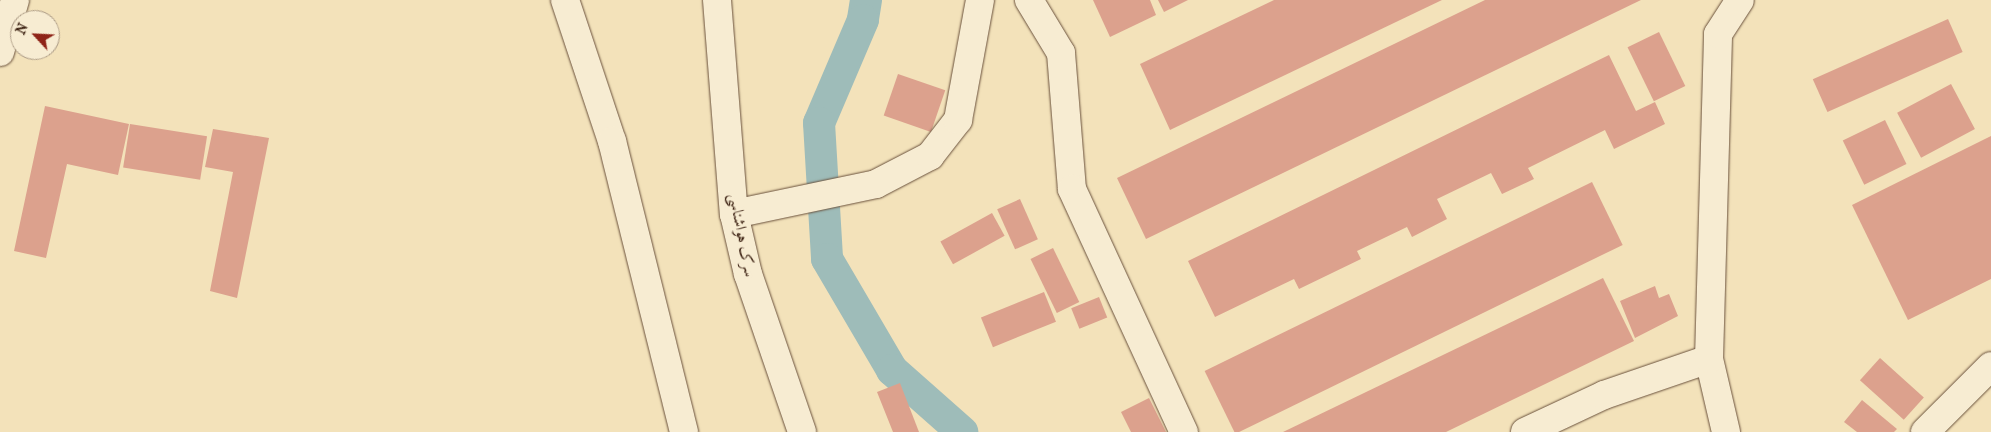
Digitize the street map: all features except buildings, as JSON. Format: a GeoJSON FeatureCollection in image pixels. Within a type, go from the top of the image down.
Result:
{"type":"FeatureCollection","features":[{"type":"Feature","properties":{"kind":"street"},"geometry":{"type":"LineString","coordinates":[[565,0],[612,141],[684,432]]}},
{"type":"Feature","properties":{"kind":"street","name":"سرک هواشناسی"},"geometry":{"type":"LineString","coordinates":[[717,0],[734,214],[748,274],[802,432]]}},
{"type":"Feature","properties":{"kind":"street"},"geometry":{"type":"LineString","coordinates":[[734,214],[876,184],[930,156],[958,120],[980,0]]}},
{"type":"Feature","properties":{"kind":"street"},"geometry":{"type":"LineString","coordinates":[[1029,0],[1061,53],[1072,189],[1184,432]]}},
{"type":"Feature","properties":{"kind":"street"},"geometry":{"type":"LineString","coordinates":[[1726,432],[1710,359],[1718,34],[1740,0]]}},
{"type":"Feature","properties":{"kind":"street"},"geometry":{"type":"LineString","coordinates":[[0,52],[9,3]]}},
{"type":"Feature","properties":{"kind":"street"},"geometry":{"type":"LineString","coordinates":[[1525,432],[1604,395],[1710,359]]}},
{"type":"Feature","properties":{"kind":"street"},"geometry":{"type":"LineString","coordinates":[[1924,432],[1991,366]]}},
{"type":"Feature","properties":{"kind":"waterway"},"geometry":{"type":"LineString","coordinates":[[866,0],[863,20],[819,123],[827,259],[892,370],[962,432]]}}]}
